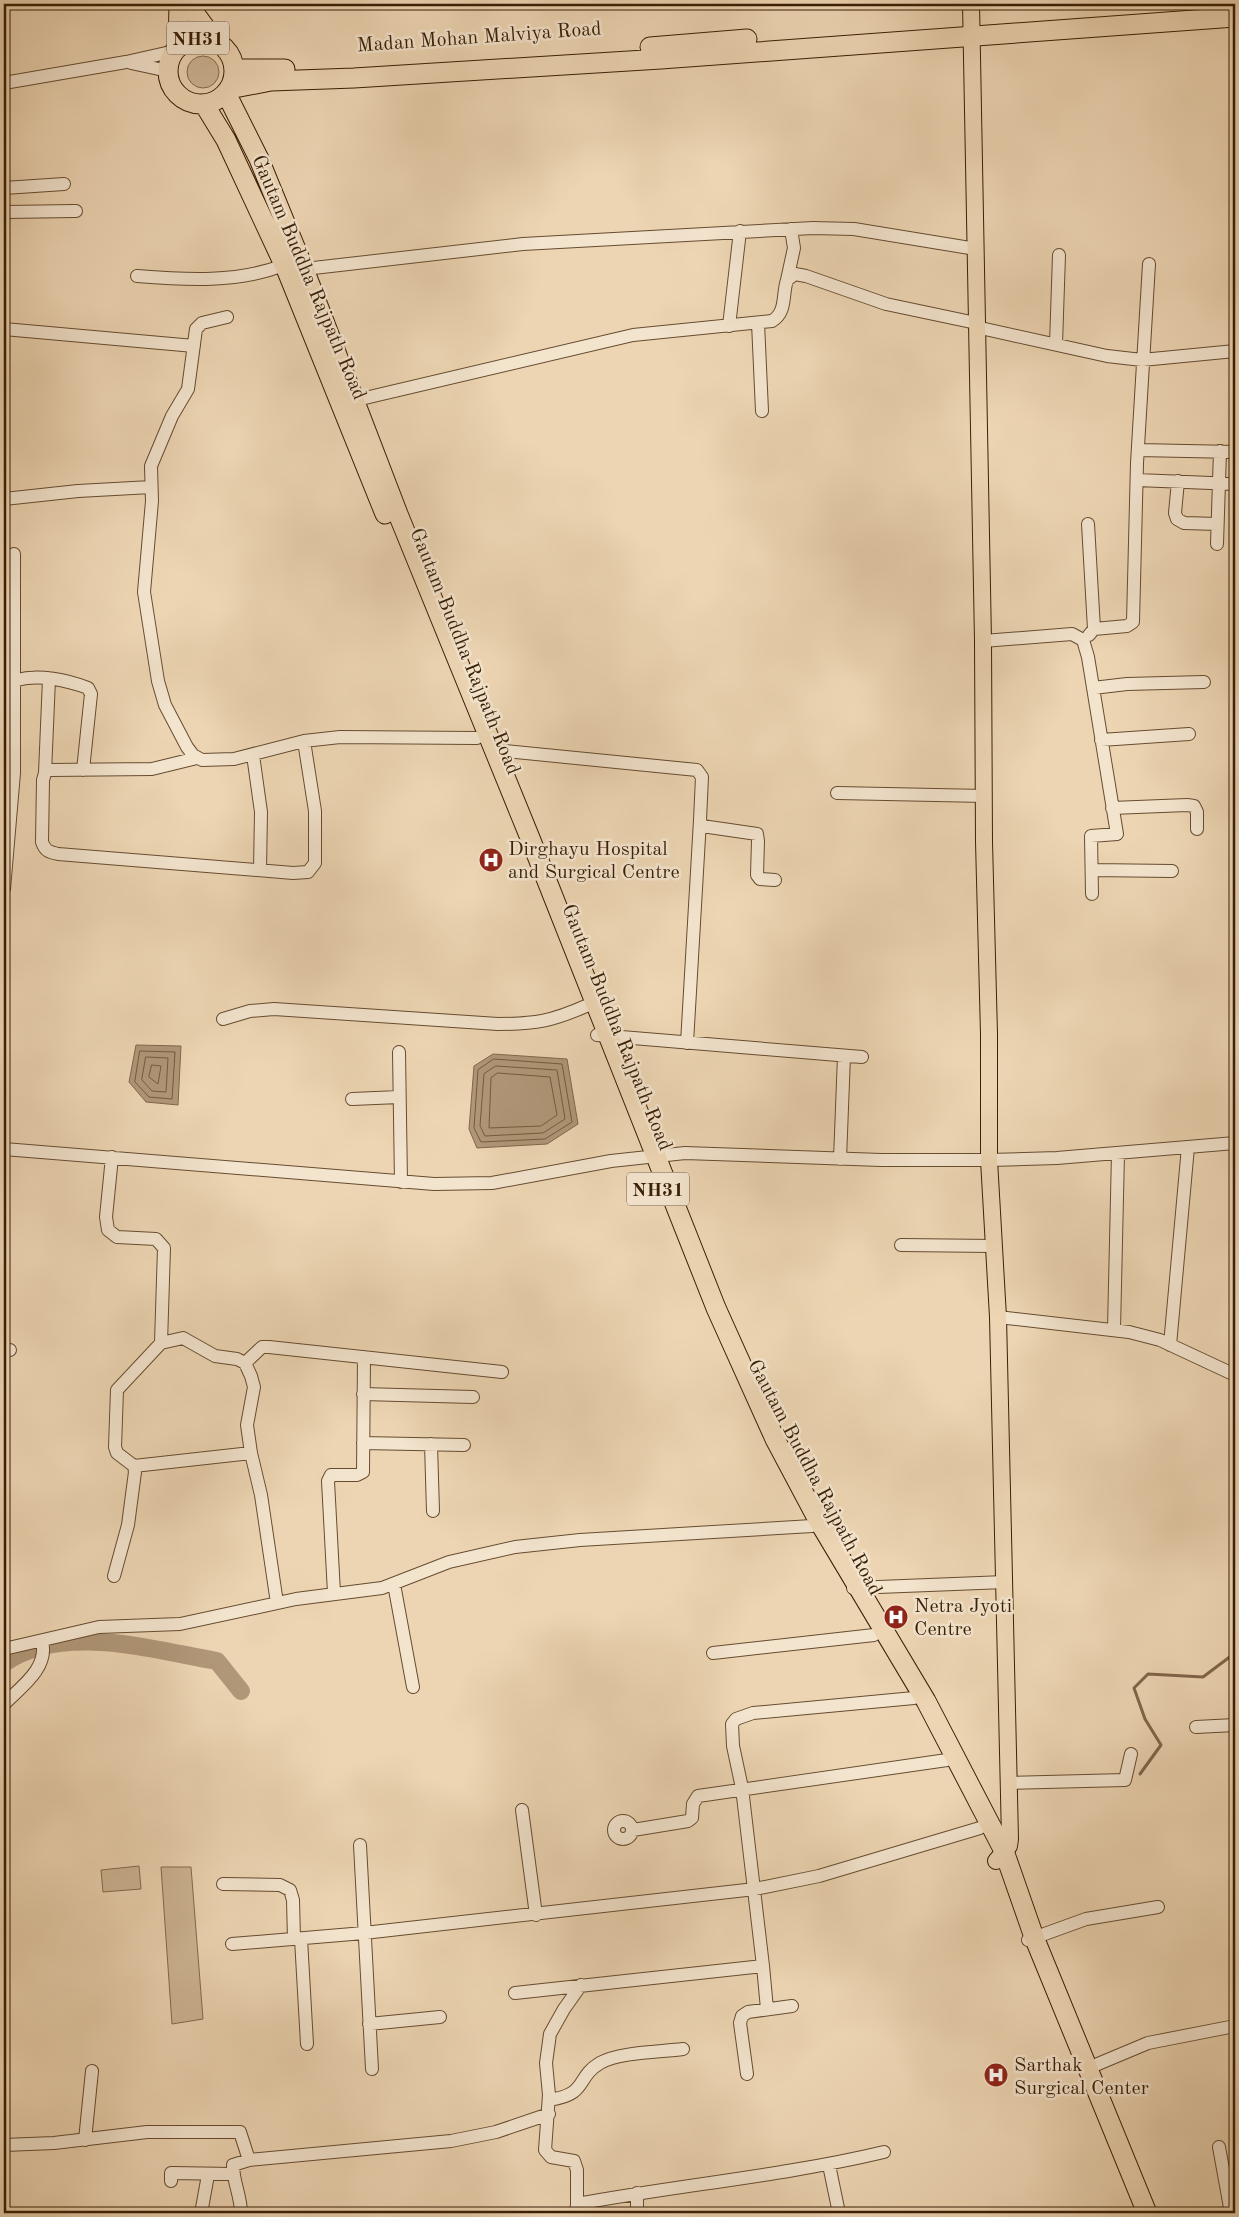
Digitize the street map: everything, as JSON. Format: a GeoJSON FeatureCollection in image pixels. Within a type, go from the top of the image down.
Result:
{"type":"FeatureCollection","features":[{"type":"Feature","properties":{"kind":"highway","name":"NH31"},"geometry":{"type":"LineString","coordinates":[[179,4],[177,49],[168,71],[170,82],[181,97],[196,104],[204,104]]}},
{"type":"Feature","properties":{"kind":"highway","name":"NH31"},"geometry":{"type":"LineString","coordinates":[[188,4],[215,41],[227,50],[234,70],[227,91],[259,159],[292,268]]}},
{"type":"Feature","properties":{"kind":"highway","name":"Madan Mohan Malviya Road"},"geometry":{"type":"LineString","coordinates":[[234,70],[384,66],[971,29],[1211,6],[1235,6]]}},
{"type":"Feature","properties":{"kind":"highway"},"geometry":{"type":"LineString","coordinates":[[204,104],[220,98],[227,91],[271,80],[354,78],[661,59],[971,29],[1235,17]]}},
{"type":"Feature","properties":{"kind":"highway","name":"NH31"},"geometry":{"type":"LineString","coordinates":[[177,49],[192,40],[208,39],[215,41]]}},
{"type":"Feature","properties":{"kind":"highway","name":"Gautam Buddha Rajpath Road"},"geometry":{"type":"LineString","coordinates":[[204,104],[226,140],[292,268],[348,402],[477,738],[586,1006],[603,1036],[751,1412],[812,1526],[852,1588],[874,1634],[914,1698],[980,1828],[1000,1856],[1030,1939],[1138,2213]]}},
{"type":"Feature","properties":{"kind":"highway","name":"NH31"},"geometry":{"type":"LineString","coordinates":[[348,402],[398,514],[495,750],[603,1036]]}},
{"type":"Feature","properties":{"kind":"highway","name":"NH31"},"geometry":{"type":"LineString","coordinates":[[649,1156],[753,1392],[852,1588],[934,1716],[1000,1856]]}},
{"type":"Feature","properties":{"kind":"highway","name":"NH31"},"geometry":{"type":"LineString","coordinates":[[1030,1939],[1147,2213]]}},
{"type":"Feature","properties":{"kind":"main road"},"geometry":{"type":"LineString","coordinates":[[971,4],[983,641],[989,1160],[998,1316],[1010,1839],[1000,1856]]}},
{"type":"Feature","properties":{"kind":"street"},"geometry":{"type":"LineString","coordinates":[[4,83],[126,62],[177,49]]}},
{"type":"Feature","properties":{"kind":"street"},"geometry":{"type":"LineString","coordinates":[[126,62],[168,71]]}},
{"type":"Feature","properties":{"kind":"street"},"geometry":{"type":"LineString","coordinates":[[4,188],[64,184]]}},
{"type":"Feature","properties":{"kind":"street"},"geometry":{"type":"LineString","coordinates":[[4,212],[76,211]]}},
{"type":"Feature","properties":{"kind":"street"},"geometry":{"type":"LineString","coordinates":[[348,402],[633,335],[772,321],[779,317],[794,248],[791,229]]}},
{"type":"Feature","properties":{"kind":"street"},"geometry":{"type":"LineString","coordinates":[[137,276],[178,279],[245,276],[292,268],[523,244],[740,230],[854,229],[976,249]]}},
{"type":"Feature","properties":{"kind":"street"},"geometry":{"type":"LineString","coordinates":[[729,326],[740,230]]}},
{"type":"Feature","properties":{"kind":"street"},"geometry":{"type":"LineString","coordinates":[[1056,344],[1059,255]]}},
{"type":"Feature","properties":{"kind":"street"},"geometry":{"type":"LineString","coordinates":[[1094,629],[1127,626],[1133,622],[1136,480],[1149,264]]}},
{"type":"Feature","properties":{"kind":"street"},"geometry":{"type":"LineString","coordinates":[[787,280],[795,274],[806,276],[886,304],[1107,356],[1142,360],[1235,352]]}},
{"type":"Feature","properties":{"kind":"street"},"geometry":{"type":"LineString","coordinates":[[228,317],[198,326],[188,389],[172,416],[153,459],[150,473],[152,501],[145,575],[145,606],[158,682],[165,705],[187,746],[197,758],[209,762],[253,755],[304,741],[340,737],[477,738]]}},
{"type":"Feature","properties":{"kind":"street"},"geometry":{"type":"LineString","coordinates":[[758,323],[762,411]]}},
{"type":"Feature","properties":{"kind":"street"},"geometry":{"type":"LineString","coordinates":[[4,330],[194,346]]}},
{"type":"Feature","properties":{"kind":"street"},"geometry":{"type":"LineString","coordinates":[[1138,450],[1235,452]]}},
{"type":"Feature","properties":{"kind":"street"},"geometry":{"type":"LineString","coordinates":[[1217,544],[1220,452]]}},
{"type":"Feature","properties":{"kind":"street"},"geometry":{"type":"LineString","coordinates":[[1136,480],[1235,484]]}},
{"type":"Feature","properties":{"kind":"street"},"geometry":{"type":"LineString","coordinates":[[1178,482],[1175,513],[1177,519],[1184,523],[1217,524]]}},
{"type":"Feature","properties":{"kind":"street"},"geometry":{"type":"LineString","coordinates":[[4,499],[78,490],[151,487]]}},
{"type":"Feature","properties":{"kind":"street"},"geometry":{"type":"LineString","coordinates":[[983,641],[1059,634],[1091,635],[1094,629],[1088,524]]}},
{"type":"Feature","properties":{"kind":"street"},"geometry":{"type":"LineString","coordinates":[[4,889],[14,773],[16,680],[14,554]]}},
{"type":"Feature","properties":{"kind":"street"},"geometry":{"type":"LineString","coordinates":[[1079,636],[1085,646],[1117,834],[1091,836],[1092,894]]}},
{"type":"Feature","properties":{"kind":"street"},"geometry":{"type":"LineString","coordinates":[[49,679],[42,842],[44,848],[49,852],[302,873],[313,868],[315,863],[315,811],[304,741]]}},
{"type":"Feature","properties":{"kind":"street"},"geometry":{"type":"LineString","coordinates":[[4,689],[16,680],[49,679],[83,686],[90,690],[84,770]]}},
{"type":"Feature","properties":{"kind":"street"},"geometry":{"type":"LineString","coordinates":[[1093,688],[1127,684],[1204,682]]}},
{"type":"Feature","properties":{"kind":"street"},"geometry":{"type":"LineString","coordinates":[[1101,740],[1189,734]]}},
{"type":"Feature","properties":{"kind":"street"},"geometry":{"type":"LineString","coordinates":[[495,750],[697,770],[702,777],[687,1043]]}},
{"type":"Feature","properties":{"kind":"street"},"geometry":{"type":"LineString","coordinates":[[253,755],[261,812],[260,870]]}},
{"type":"Feature","properties":{"kind":"street"},"geometry":{"type":"LineString","coordinates":[[45,773],[57,769],[152,769],[197,758]]}},
{"type":"Feature","properties":{"kind":"street"},"geometry":{"type":"LineString","coordinates":[[838,794],[985,796]]}},
{"type":"Feature","properties":{"kind":"street"},"geometry":{"type":"LineString","coordinates":[[1112,808],[1194,806],[1197,812],[1198,828]]}},
{"type":"Feature","properties":{"kind":"street"},"geometry":{"type":"LineString","coordinates":[[700,820],[702,826],[706,828],[757,834],[757,875],[760,879],[775,880]]}},
{"type":"Feature","properties":{"kind":"street"},"geometry":{"type":"LineString","coordinates":[[1092,870],[1172,871]]}},
{"type":"Feature","properties":{"kind":"street"},"geometry":{"type":"LineString","coordinates":[[223,1019],[250,1012],[274,1009],[498,1024],[529,1024],[560,1017],[586,1006]]}},
{"type":"Feature","properties":{"kind":"street"},"geometry":{"type":"LineString","coordinates":[[603,1036],[862,1057]]}},
{"type":"Feature","properties":{"kind":"street"},"geometry":{"type":"LineString","coordinates":[[399,1052],[400,1182]]}},
{"type":"Feature","properties":{"kind":"street"},"geometry":{"type":"LineString","coordinates":[[840,1159],[844,1056]]}},
{"type":"Feature","properties":{"kind":"street"},"geometry":{"type":"LineString","coordinates":[[352,1099],[399,1097]]}},
{"type":"Feature","properties":{"kind":"street"},"geometry":{"type":"LineString","coordinates":[[4,1149],[434,1184],[492,1183],[649,1156],[685,1153],[840,1159],[989,1160],[1118,1153],[1235,1143]]}},
{"type":"Feature","properties":{"kind":"street"},"geometry":{"type":"LineString","coordinates":[[1170,1345],[1188,1147]]}},
{"type":"Feature","properties":{"kind":"street"},"geometry":{"type":"LineString","coordinates":[[1114,1329],[1118,1153]]}},
{"type":"Feature","properties":{"kind":"street"},"geometry":{"type":"LineString","coordinates":[[112,1157],[106,1217],[108,1230],[117,1237],[156,1238],[164,1248],[161,1343]]}},
{"type":"Feature","properties":{"kind":"street"},"geometry":{"type":"LineString","coordinates":[[901,1245],[994,1246]]}},
{"type":"Feature","properties":{"kind":"street"},"geometry":{"type":"LineString","coordinates":[[998,1316],[1114,1329],[1136,1334],[1170,1345],[1235,1375]]}},
{"type":"Feature","properties":{"kind":"street"},"geometry":{"type":"LineString","coordinates":[[251,1454],[134,1466],[117,1453],[115,1447],[117,1390],[161,1343],[182,1338],[215,1356],[237,1358],[245,1362],[254,1387],[247,1424],[251,1454],[261,1495],[277,1603]]}},
{"type":"Feature","properties":{"kind":"street"},"geometry":{"type":"LineString","coordinates":[[245,1362],[262,1347],[269,1347],[502,1372]]}},
{"type":"Feature","properties":{"kind":"street"},"geometry":{"type":"LineString","coordinates":[[334,1593],[328,1481],[331,1476],[361,1474],[364,1357]]}},
{"type":"Feature","properties":{"kind":"street"},"geometry":{"type":"LineString","coordinates":[[364,1394],[473,1397]]}},
{"type":"Feature","properties":{"kind":"street"},"geometry":{"type":"LineString","coordinates":[[363,1443],[464,1445]]}},
{"type":"Feature","properties":{"kind":"street"},"geometry":{"type":"LineString","coordinates":[[431,1444],[432,1511]]}},
{"type":"Feature","properties":{"kind":"street"},"geometry":{"type":"LineString","coordinates":[[114,1576],[128,1525],[134,1466]]}},
{"type":"Feature","properties":{"kind":"street"},"geometry":{"type":"LineString","coordinates":[[4,1649],[43,1646],[99,1627],[159,1626],[201,1621],[277,1603],[394,1584],[449,1562],[515,1547],[580,1540],[812,1526]]}},
{"type":"Feature","properties":{"kind":"street"},"geometry":{"type":"LineString","coordinates":[[852,1588],[1005,1582]]}},
{"type":"Feature","properties":{"kind":"street"},"geometry":{"type":"LineString","coordinates":[[394,1584],[413,1687]]}},
{"type":"Feature","properties":{"kind":"street"},"geometry":{"type":"LineString","coordinates":[[713,1653],[874,1634]]}},
{"type":"Feature","properties":{"kind":"street"},"geometry":{"type":"LineString","coordinates":[[4,1704],[39,1668],[43,1646]]}},
{"type":"Feature","properties":{"kind":"street"},"geometry":{"type":"LineString","coordinates":[[767,2009],[755,1889],[742,1788],[730,1731],[732,1724],[736,1719],[753,1713],[914,1698]]}},
{"type":"Feature","properties":{"kind":"street"},"geometry":{"type":"LineString","coordinates":[[1196,1727],[1235,1725]]}},
{"type":"Feature","properties":{"kind":"street"},"geometry":{"type":"LineString","coordinates":[[1009,1783],[1126,1780],[1131,1754]]}},
{"type":"Feature","properties":{"kind":"street"},"geometry":{"type":"LineString","coordinates":[[633,1830],[688,1821],[692,1818],[692,1804],[698,1796],[742,1788],[947,1760]]}},
{"type":"Feature","properties":{"kind":"street"},"geometry":{"type":"LineString","coordinates":[[522,1810],[536,1915]]}},
{"type":"Feature","properties":{"kind":"street"},"geometry":{"type":"LineString","coordinates":[[232,1944],[364,1933],[536,1915],[755,1889],[819,1876],[980,1828]]}},
{"type":"Feature","properties":{"kind":"street"},"geometry":{"type":"LineString","coordinates":[[360,1845],[372,2069]]}},
{"type":"Feature","properties":{"kind":"street"},"geometry":{"type":"LineString","coordinates":[[223,1884],[280,1885],[290,1890],[298,1939],[307,2044]]}},
{"type":"Feature","properties":{"kind":"street"},"geometry":{"type":"LineString","coordinates":[[1030,1939],[1086,1919],[1158,1907]]}},
{"type":"Feature","properties":{"kind":"street"},"geometry":{"type":"LineString","coordinates":[[515,1993],[763,1966]]}},
{"type":"Feature","properties":{"kind":"street"},"geometry":{"type":"LineString","coordinates":[[581,1985],[564,2009],[550,2034],[546,2063],[549,2114],[545,2150],[551,2157],[574,2161],[577,2170],[577,2209],[637,2193],[829,2165],[884,2152]]}},
{"type":"Feature","properties":{"kind":"street"},"geometry":{"type":"LineString","coordinates":[[746,2074],[740,2023],[742,2016],[748,2012],[792,2006]]}},
{"type":"Feature","properties":{"kind":"street"},"geometry":{"type":"LineString","coordinates":[[369,2024],[440,2017]]}},
{"type":"Feature","properties":{"kind":"street"},"geometry":{"type":"LineString","coordinates":[[1086,2069],[1148,2043],[1235,2026]]}},
{"type":"Feature","properties":{"kind":"street"},"geometry":{"type":"LineString","coordinates":[[549,2100],[570,2096],[598,2064],[610,2059],[683,2049]]}},
{"type":"Feature","properties":{"kind":"street"},"geometry":{"type":"LineString","coordinates":[[85,2140],[92,2071]]}},
{"type":"Feature","properties":{"kind":"street"},"geometry":{"type":"LineString","coordinates":[[242,2213],[241,2201],[233,2174],[233,2165],[249,2160],[451,2141],[496,2132],[549,2114]]}},
{"type":"Feature","properties":{"kind":"street"},"geometry":{"type":"LineString","coordinates":[[4,2145],[37,2145],[147,2132],[240,2132],[249,2160]]}},
{"type":"Feature","properties":{"kind":"street"},"geometry":{"type":"LineString","coordinates":[[1219,2147],[1231,2213]]}},
{"type":"Feature","properties":{"kind":"street"},"geometry":{"type":"LineString","coordinates":[[829,2165],[838,2213]]}},
{"type":"Feature","properties":{"kind":"street"},"geometry":{"type":"LineString","coordinates":[[171,2180],[171,2173],[233,2174]]}},
{"type":"Feature","properties":{"kind":"street"},"geometry":{"type":"LineString","coordinates":[[202,2208],[208,2175]]}},
{"type":"Feature","properties":{"kind":"street"},"geometry":{"type":"LineString","coordinates":[[637,2193],[637,2213]]}},
{"type":"Feature","properties":{"kind":"shaded area"},"geometry":{"type":"Polygon","coordinates":[[[203,56],[215,60],[219,72],[215,84],[203,88],[191,84],[187,72],[191,60],[203,56]]]}},
{"type":"Feature","properties":{"kind":"shaded area"},"geometry":{"type":"Polygon","coordinates":[[[139,1866],[141,1889],[103,1892],[101,1870],[139,1866]]]}},
{"type":"Feature","properties":{"kind":"shaded area"},"geometry":{"type":"Polygon","coordinates":[[[161,1867],[191,1867],[203,2019],[172,2024],[161,1867]]]}},
{"type":"Feature","properties":{"kind":"water"},"geometry":{"type":"Polygon","coordinates":[[[136,1045],[181,1046],[178,1105],[146,1102],[129,1082],[136,1045]]]}},
{"type":"Feature","properties":{"kind":"water"},"geometry":{"type":"Polygon","coordinates":[[[493,1054],[567,1059],[578,1124],[547,1144],[477,1148],[469,1129],[474,1066],[493,1054]]]}},
{"type":"Feature","properties":{"kind":"waterway"},"geometry":{"type":"LineString","coordinates":[[4,1663],[27,1651],[53,1644],[80,1641],[108,1642],[217,1661],[241,1691]]}},
{"type":"Feature","properties":{"kind":"waterway"},"geometry":{"type":"LineString","coordinates":[[1140,1774],[1161,1745],[1145,1719],[1134,1688],[1148,1674],[1203,1677],[1235,1653]]}},
{"type":"Feature","properties":{"kind":"place","name":"Dirghayu Hospital and Surgical Centre"},"geometry":{"type":"Point","coordinates":[491,860]}},
{"type":"Feature","properties":{"kind":"place","name":"Netra Jyoti Centre"},"geometry":{"type":"Point","coordinates":[896,1617]}},
{"type":"Feature","properties":{"kind":"place","name":"Sarthak Surgical Center"},"geometry":{"type":"Point","coordinates":[996,2075]}}]}
